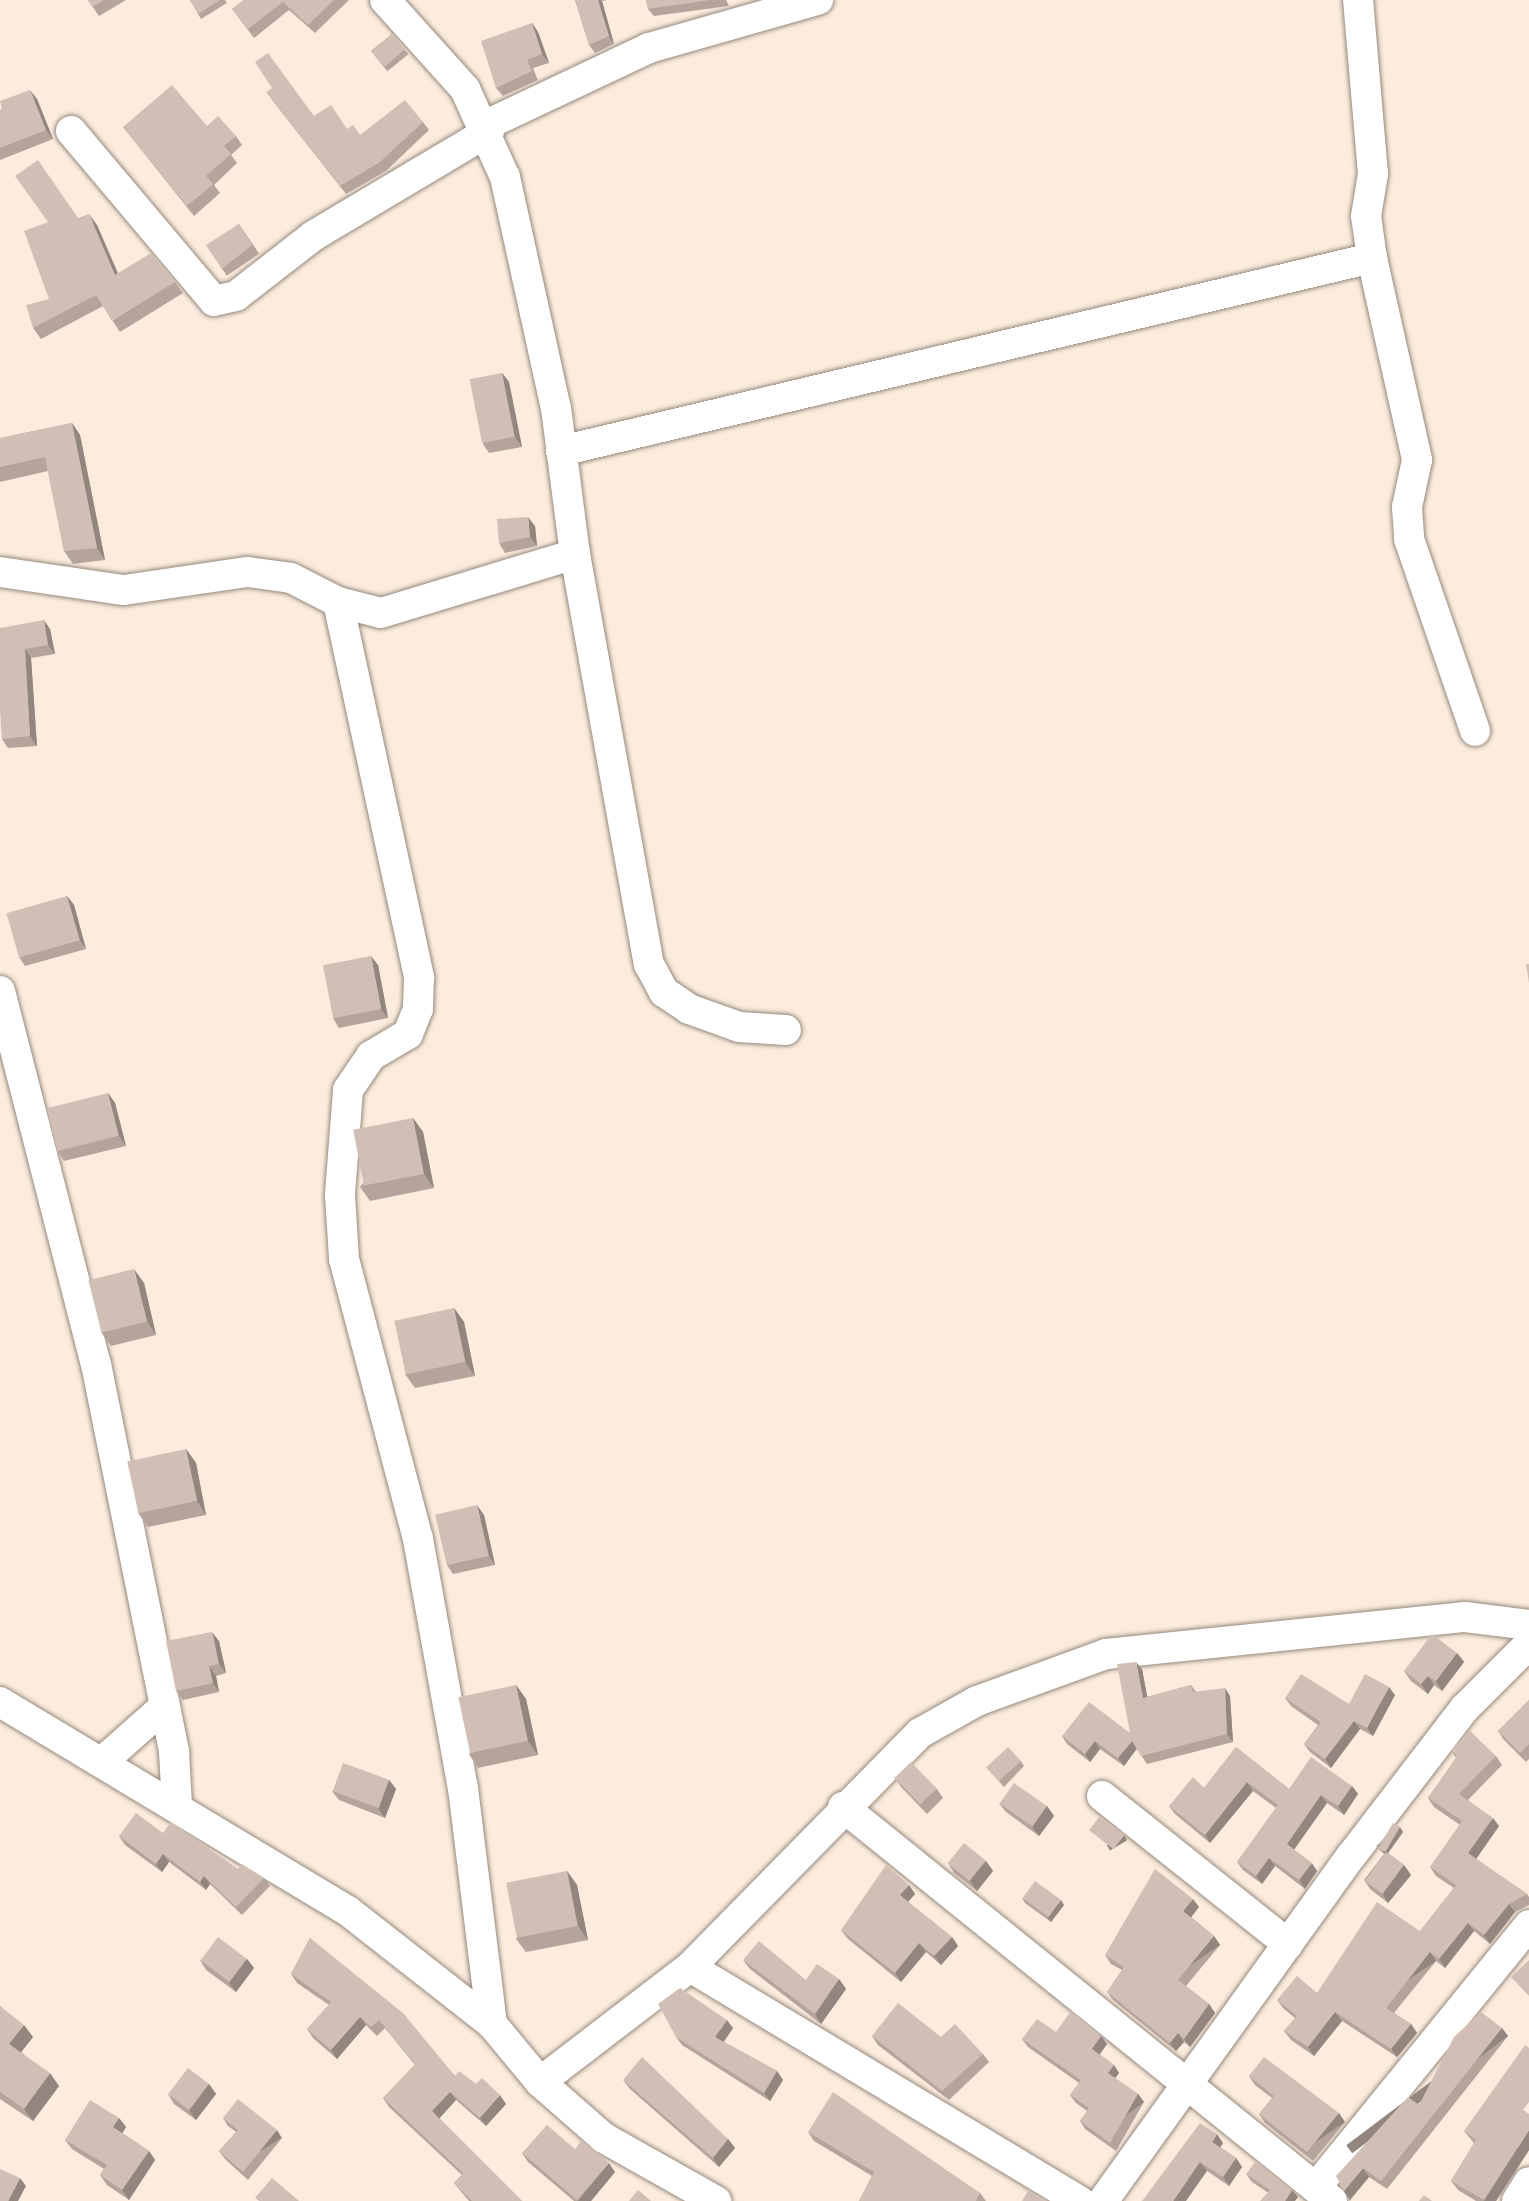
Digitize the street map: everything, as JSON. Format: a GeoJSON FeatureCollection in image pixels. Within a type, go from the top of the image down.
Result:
{"type":"FeatureCollection","features":[{"type":"Feature","properties":{"kind":"street"},"geometry":{"type":"LineString","coordinates":[[385,0],[439,56],[488,128],[505,177],[561,451],[575,554],[649,964],[664,992],[689,1009],[738,1026],[786,1030]]}},
{"type":"Feature","properties":{"kind":"street"},"geometry":{"type":"LineString","coordinates":[[71,131],[214,301],[236,296],[314,236],[488,128],[649,48],[818,0]]}},
{"type":"Feature","properties":{"kind":"street"},"geometry":{"type":"LineString","coordinates":[[1358,0],[1373,174],[1366,216],[1417,460],[1406,507],[1408,539],[1474,731]]}},
{"type":"Feature","properties":{"kind":"street"},"geometry":{"type":"LineString","coordinates":[[561,451],[1372,258]]}},
{"type":"Feature","properties":{"kind":"street"},"geometry":{"type":"LineString","coordinates":[[0,572],[124,590],[248,572],[291,578],[338,602],[381,612],[408,608],[575,554]]}},
{"type":"Feature","properties":{"kind":"street"},"geometry":{"type":"LineString","coordinates":[[338,602],[419,978],[418,1009],[408,1034],[371,1056],[348,1090],[340,1195],[344,1259],[418,1538],[463,1788],[492,2024]]}},
{"type":"Feature","properties":{"kind":"street"},"geometry":{"type":"LineString","coordinates":[[0,991],[96,1364],[164,1707],[178,1805]]}},
{"type":"Feature","properties":{"kind":"street"},"geometry":{"type":"LineString","coordinates":[[540,2082],[690,1967],[843,1807],[920,1733],[977,1701],[1106,1654],[1465,1618],[1529,1624]]}},
{"type":"Feature","properties":{"kind":"street"},"geometry":{"type":"LineString","coordinates":[[1102,2201],[1465,1708],[1529,1644]]}},
{"type":"Feature","properties":{"kind":"street"},"geometry":{"type":"LineString","coordinates":[[0,1702],[178,1805],[348,1911],[492,2024],[540,2082],[604,2138],[716,2201]]}},
{"type":"Feature","properties":{"kind":"street"},"geometry":{"type":"LineString","coordinates":[[102,1762],[164,1707]]}},
{"type":"Feature","properties":{"kind":"street"},"geometry":{"type":"LineString","coordinates":[[1102,1796],[1288,1944]]}},
{"type":"Feature","properties":{"kind":"street"},"geometry":{"type":"LineString","coordinates":[[843,1807],[1325,2194],[1529,1925]]}},
{"type":"Feature","properties":{"kind":"street"},"geometry":{"type":"LineString","coordinates":[[690,1967],[1080,2201]]}},
{"type":"Feature","properties":{"kind":"street"},"geometry":{"type":"LineString","coordinates":[[1517,2201],[1529,2182]]}},
{"type":"Feature","properties":{"kind":"building"},"geometry":{"type":"Polygon","coordinates":[[[190,0],[220,0],[198,14],[190,0]]]}},
{"type":"Feature","properties":{"kind":"building"},"geometry":{"type":"Polygon","coordinates":[[[244,0],[334,0],[308,25],[283,2],[248,29],[232,9],[244,0]]]}},
{"type":"Feature","properties":{"kind":"building"},"geometry":{"type":"Polygon","coordinates":[[[575,0],[598,0],[609,36],[589,45],[575,0]]]}},
{"type":"Feature","properties":{"kind":"building"},"geometry":{"type":"Polygon","coordinates":[[[646,0],[710,0],[648,9],[646,0]]]}},
{"type":"Feature","properties":{"kind":"building"},"geometry":{"type":"Polygon","coordinates":[[[532,23],[542,54],[527,60],[532,71],[496,88],[481,41],[532,23]]]}},
{"type":"Feature","properties":{"kind":"building"},"geometry":{"type":"Polygon","coordinates":[[[392,34],[405,49],[385,67],[372,52],[392,34]]]}},
{"type":"Feature","properties":{"kind":"building"},"geometry":{"type":"Polygon","coordinates":[[[268,53],[314,116],[331,105],[347,129],[353,125],[360,135],[405,100],[423,122],[380,162],[340,186],[266,92],[272,88],[255,62],[268,53]]]}},
{"type":"Feature","properties":{"kind":"building"},"geometry":{"type":"Polygon","coordinates":[[[172,85],[207,126],[218,116],[236,136],[224,146],[231,154],[206,176],[213,184],[187,206],[123,127],[172,85]]]}},
{"type":"Feature","properties":{"kind":"building"},"geometry":{"type":"Polygon","coordinates":[[[30,90],[46,130],[0,148],[0,101],[30,90]]]}},
{"type":"Feature","properties":{"kind":"building"},"geometry":{"type":"Polygon","coordinates":[[[38,160],[78,218],[89,214],[115,275],[151,253],[175,282],[112,321],[96,295],[33,328],[26,305],[49,299],[24,231],[48,222],[15,176],[38,160]]]}},
{"type":"Feature","properties":{"kind":"building"},"geometry":{"type":"Polygon","coordinates":[[[239,224],[252,245],[222,269],[206,245],[239,224]]]}},
{"type":"Feature","properties":{"kind":"building"},"geometry":{"type":"Polygon","coordinates":[[[502,373],[514,437],[482,443],[470,379],[502,373]]]}},
{"type":"Feature","properties":{"kind":"building"},"geometry":{"type":"Polygon","coordinates":[[[72,423],[97,548],[64,551],[45,457],[0,467],[0,438],[72,423]]]}},
{"type":"Feature","properties":{"kind":"building"},"geometry":{"type":"Polygon","coordinates":[[[528,517],[530,537],[499,543],[497,519],[528,517]]]}},
{"type":"Feature","properties":{"kind":"building"},"geometry":{"type":"Polygon","coordinates":[[[44,620],[48,645],[25,649],[30,736],[2,739],[0,628],[44,620]]]}},
{"type":"Feature","properties":{"kind":"building"},"geometry":{"type":"Polygon","coordinates":[[[67,896],[80,940],[19,958],[6,913],[67,896]]]}},
{"type":"Feature","properties":{"kind":"building"},"geometry":{"type":"Polygon","coordinates":[[[371,956],[381,1009],[333,1018],[323,965],[371,956]]]}},
{"type":"Feature","properties":{"kind":"building"},"geometry":{"type":"Polygon","coordinates":[[[108,1093],[119,1136],[58,1151],[47,1108],[108,1093]]]}},
{"type":"Feature","properties":{"kind":"building"},"geometry":{"type":"Polygon","coordinates":[[[413,1118],[424,1174],[364,1186],[353,1130],[413,1118]]]}},
{"type":"Feature","properties":{"kind":"building"},"geometry":{"type":"Polygon","coordinates":[[[134,1269],[147,1321],[101,1333],[88,1280],[134,1269]]]}},
{"type":"Feature","properties":{"kind":"building"},"geometry":{"type":"Polygon","coordinates":[[[454,1308],[465,1362],[406,1374],[394,1321],[454,1308]]]}},
{"type":"Feature","properties":{"kind":"building"},"geometry":{"type":"Polygon","coordinates":[[[186,1449],[197,1501],[138,1513],[127,1461],[186,1449]]]}},
{"type":"Feature","properties":{"kind":"building"},"geometry":{"type":"Polygon","coordinates":[[[477,1505],[489,1556],[447,1565],[435,1515],[477,1505]]]}},
{"type":"Feature","properties":{"kind":"building"},"geometry":{"type":"Polygon","coordinates":[[[212,1632],[219,1664],[209,1666],[213,1683],[176,1691],[166,1641],[212,1632]]]}},
{"type":"Feature","properties":{"kind":"building"},"geometry":{"type":"Polygon","coordinates":[[[1432,1634],[1457,1653],[1436,1681],[1428,1676],[1421,1684],[1404,1671],[1432,1634]]]}},
{"type":"Feature","properties":{"kind":"building"},"geometry":{"type":"Polygon","coordinates":[[[1136,1662],[1143,1698],[1191,1685],[1193,1692],[1225,1688],[1227,1734],[1141,1756],[1132,1741],[1118,1758],[1095,1741],[1085,1754],[1062,1736],[1089,1702],[1130,1733],[1117,1664],[1136,1662]]]}},
{"type":"Feature","properties":{"kind":"building"},"geometry":{"type":"Polygon","coordinates":[[[1301,1674],[1349,1704],[1365,1674],[1389,1687],[1367,1728],[1354,1721],[1325,1759],[1304,1744],[1321,1722],[1285,1698],[1301,1674]]]}},
{"type":"Feature","properties":{"kind":"building"},"geometry":{"type":"Polygon","coordinates":[[[516,1685],[528,1741],[470,1753],[458,1697],[516,1685]]]}},
{"type":"Feature","properties":{"kind":"building"},"geometry":{"type":"Polygon","coordinates":[[[1529,1700],[1529,1744],[1520,1753],[1498,1731],[1529,1700]]]}},
{"type":"Feature","properties":{"kind":"building"},"geometry":{"type":"Polygon","coordinates":[[[1470,1731],[1496,1756],[1459,1794],[1493,1818],[1468,1853],[1527,1894],[1509,1904],[1484,1935],[1468,1923],[1439,1959],[1430,1952],[1386,2008],[1411,2024],[1391,2049],[1335,2012],[1308,2047],[1284,2031],[1297,2016],[1277,2000],[1297,1976],[1317,1993],[1377,1902],[1420,1931],[1456,1885],[1430,1867],[1462,1821],[1428,1798],[1457,1756],[1451,1750],[1470,1731]]]}},
{"type":"Feature","properties":{"kind":"building"},"geometry":{"type":"Polygon","coordinates":[[[1008,1747],[1021,1761],[999,1781],[986,1767],[1008,1747]]]}},
{"type":"Feature","properties":{"kind":"building"},"geometry":{"type":"Polygon","coordinates":[[[1236,1747],[1289,1789],[1311,1757],[1352,1786],[1338,1806],[1321,1795],[1287,1844],[1312,1863],[1299,1880],[1269,1858],[1256,1876],[1237,1862],[1278,1805],[1247,1782],[1205,1835],[1169,1806],[1193,1777],[1204,1788],[1236,1747]]]}},
{"type":"Feature","properties":{"kind":"building"},"geometry":{"type":"Polygon","coordinates":[[[911,1762],[937,1789],[920,1805],[894,1778],[911,1762]]]}},
{"type":"Feature","properties":{"kind":"building"},"geometry":{"type":"Polygon","coordinates":[[[343,1763],[389,1780],[379,1808],[333,1791],[343,1763]]]}},
{"type":"Feature","properties":{"kind":"building"},"geometry":{"type":"Polygon","coordinates":[[[1014,1783],[1047,1806],[1032,1826],[1000,1803],[1014,1783]]]}},
{"type":"Feature","properties":{"kind":"building"},"geometry":{"type":"Polygon","coordinates":[[[136,1813],[163,1833],[171,1822],[238,1869],[242,1864],[264,1878],[236,1907],[204,1876],[200,1882],[163,1854],[156,1864],[119,1836],[136,1813]]]}},
{"type":"Feature","properties":{"kind":"building"},"geometry":{"type":"Polygon","coordinates":[[[1100,1816],[1124,1835],[1113,1849],[1089,1830],[1100,1816]]]}},
{"type":"Feature","properties":{"kind":"building"},"geometry":{"type":"Polygon","coordinates":[[[1393,1823],[1400,1827],[1385,1852],[1378,1848],[1393,1823]]]}},
{"type":"Feature","properties":{"kind":"building"},"geometry":{"type":"Polygon","coordinates":[[[964,1843],[986,1861],[969,1881],[948,1863],[964,1843]]]}},
{"type":"Feature","properties":{"kind":"building"},"geometry":{"type":"Polygon","coordinates":[[[1386,1852],[1404,1865],[1383,1894],[1365,1881],[1386,1852]]]}},
{"type":"Feature","properties":{"kind":"building"},"geometry":{"type":"Polygon","coordinates":[[[886,1865],[909,1885],[900,1895],[952,1937],[934,1956],[919,1943],[895,1973],[841,1930],[886,1865]]]}},
{"type":"Feature","properties":{"kind":"building"},"geometry":{"type":"Polygon","coordinates":[[[1155,1869],[1193,1899],[1183,1911],[1214,1936],[1178,1980],[1209,2004],[1184,2039],[1178,2033],[1170,2043],[1107,1992],[1124,1967],[1105,1955],[1155,1869]]]}},
{"type":"Feature","properties":{"kind":"building"},"geometry":{"type":"Polygon","coordinates":[[[567,1871],[578,1926],[517,1938],[506,1883],[567,1871]]]}},
{"type":"Feature","properties":{"kind":"building"},"geometry":{"type":"Polygon","coordinates":[[[1035,1881],[1061,1900],[1049,1917],[1023,1898],[1035,1881]]]}},
{"type":"Feature","properties":{"kind":"building"},"geometry":{"type":"Polygon","coordinates":[[[218,1937],[247,1959],[229,1982],[201,1960],[218,1937]]]}},
{"type":"Feature","properties":{"kind":"building"},"geometry":{"type":"Polygon","coordinates":[[[310,1938],[403,2013],[455,2076],[459,2071],[476,2084],[482,2078],[500,2095],[480,2118],[450,2092],[432,2111],[522,2201],[472,2201],[454,2183],[463,2173],[383,2098],[415,2064],[379,2020],[371,2027],[360,2017],[331,2050],[307,2029],[331,2002],[291,1974],[310,1938]]]}},
{"type":"Feature","properties":{"kind":"building"},"geometry":{"type":"Polygon","coordinates":[[[759,1941],[806,1980],[817,1964],[839,1979],[815,2014],[743,1960],[759,1941]]]}},
{"type":"Feature","properties":{"kind":"building"},"geometry":{"type":"Polygon","coordinates":[[[1529,1960],[1529,1996],[1511,1977],[1529,1960]]]}},
{"type":"Feature","properties":{"kind":"building"},"geometry":{"type":"Polygon","coordinates":[[[680,1988],[727,2020],[715,2037],[777,2071],[764,2093],[676,2037],[658,2004],[680,1988]]]}},
{"type":"Feature","properties":{"kind":"building"},"geometry":{"type":"Polygon","coordinates":[[[898,2003],[941,2037],[955,2024],[983,2054],[942,2091],[872,2036],[898,2003]]]}},
{"type":"Feature","properties":{"kind":"building"},"geometry":{"type":"Polygon","coordinates":[[[0,2006],[24,2025],[9,2044],[50,2073],[24,2109],[0,2092],[0,2006]]]}},
{"type":"Feature","properties":{"kind":"building"},"geometry":{"type":"Polygon","coordinates":[[[1071,2011],[1101,2036],[1092,2049],[1114,2065],[1108,2073],[1138,2094],[1110,2143],[1080,2121],[1089,2108],[1070,2095],[1081,2080],[1022,2039],[1037,2019],[1056,2032],[1071,2011]]]}},
{"type":"Feature","properties":{"kind":"building"},"geometry":{"type":"Polygon","coordinates":[[[1481,2012],[1502,2028],[1381,2181],[1363,2168],[1344,2191],[1336,2176],[1408,2097],[1419,2105],[1454,2037],[1481,2012]]]}},
{"type":"Feature","properties":{"kind":"building"},"geometry":{"type":"Polygon","coordinates":[[[1525,2045],[1529,2048],[1529,2102],[1523,2110],[1529,2114],[1529,2130],[1484,2200],[1451,2181],[1476,2140],[1464,2131],[1525,2045]]]}},
{"type":"Feature","properties":{"kind":"building"},"geometry":{"type":"Polygon","coordinates":[[[642,2057],[728,2139],[713,2158],[623,2080],[642,2057]]]}},
{"type":"Feature","properties":{"kind":"building"},"geometry":{"type":"Polygon","coordinates":[[[1264,2057],[1339,2113],[1307,2152],[1259,2114],[1274,2096],[1249,2076],[1264,2057]]]}},
{"type":"Feature","properties":{"kind":"building"},"geometry":{"type":"Polygon","coordinates":[[[188,2068],[209,2084],[189,2110],[168,2094],[188,2068]]]}},
{"type":"Feature","properties":{"kind":"building"},"geometry":{"type":"Polygon","coordinates":[[[833,2092],[980,2193],[976,2201],[859,2201],[874,2172],[808,2132],[833,2092]]]}},
{"type":"Feature","properties":{"kind":"building"},"geometry":{"type":"Polygon","coordinates":[[[238,2099],[277,2130],[243,2172],[219,2151],[238,2130],[223,2118],[238,2099]]]}},
{"type":"Feature","properties":{"kind":"building"},"geometry":{"type":"Polygon","coordinates":[[[90,2100],[119,2118],[113,2127],[149,2151],[122,2190],[100,2175],[107,2165],[65,2140],[90,2100]]]}},
{"type":"Feature","properties":{"kind":"building"},"geometry":{"type":"Polygon","coordinates":[[[1200,2123],[1217,2134],[1212,2142],[1236,2158],[1223,2177],[1200,2162],[1173,2201],[1142,2201],[1200,2123]]]}},
{"type":"Feature","properties":{"kind":"building"},"geometry":{"type":"Polygon","coordinates":[[[547,2125],[575,2149],[582,2140],[609,2163],[577,2200],[522,2153],[547,2125]]]}},
{"type":"Feature","properties":{"kind":"building"},"geometry":{"type":"Polygon","coordinates":[[[1256,2161],[1292,2190],[1285,2201],[1260,2201],[1270,2190],[1246,2174],[1256,2161]]]}},
{"type":"Feature","properties":{"kind":"building"},"geometry":{"type":"Polygon","coordinates":[[[0,2169],[20,2178],[8,2201],[0,2201],[0,2169]]]}},
{"type":"Feature","properties":{"kind":"building"},"geometry":{"type":"Polygon","coordinates":[[[272,2178],[299,2201],[255,2198],[272,2178]]]}},
{"type":"Feature","properties":{"kind":"building"},"geometry":{"type":"Polygon","coordinates":[[[638,2190],[651,2201],[629,2201],[638,2190]]]}},
{"type":"Feature","properties":{"kind":"building"},"geometry":{"type":"Polygon","coordinates":[[[1028,2191],[1046,2201],[1022,2201],[1028,2191]]]}}]}
